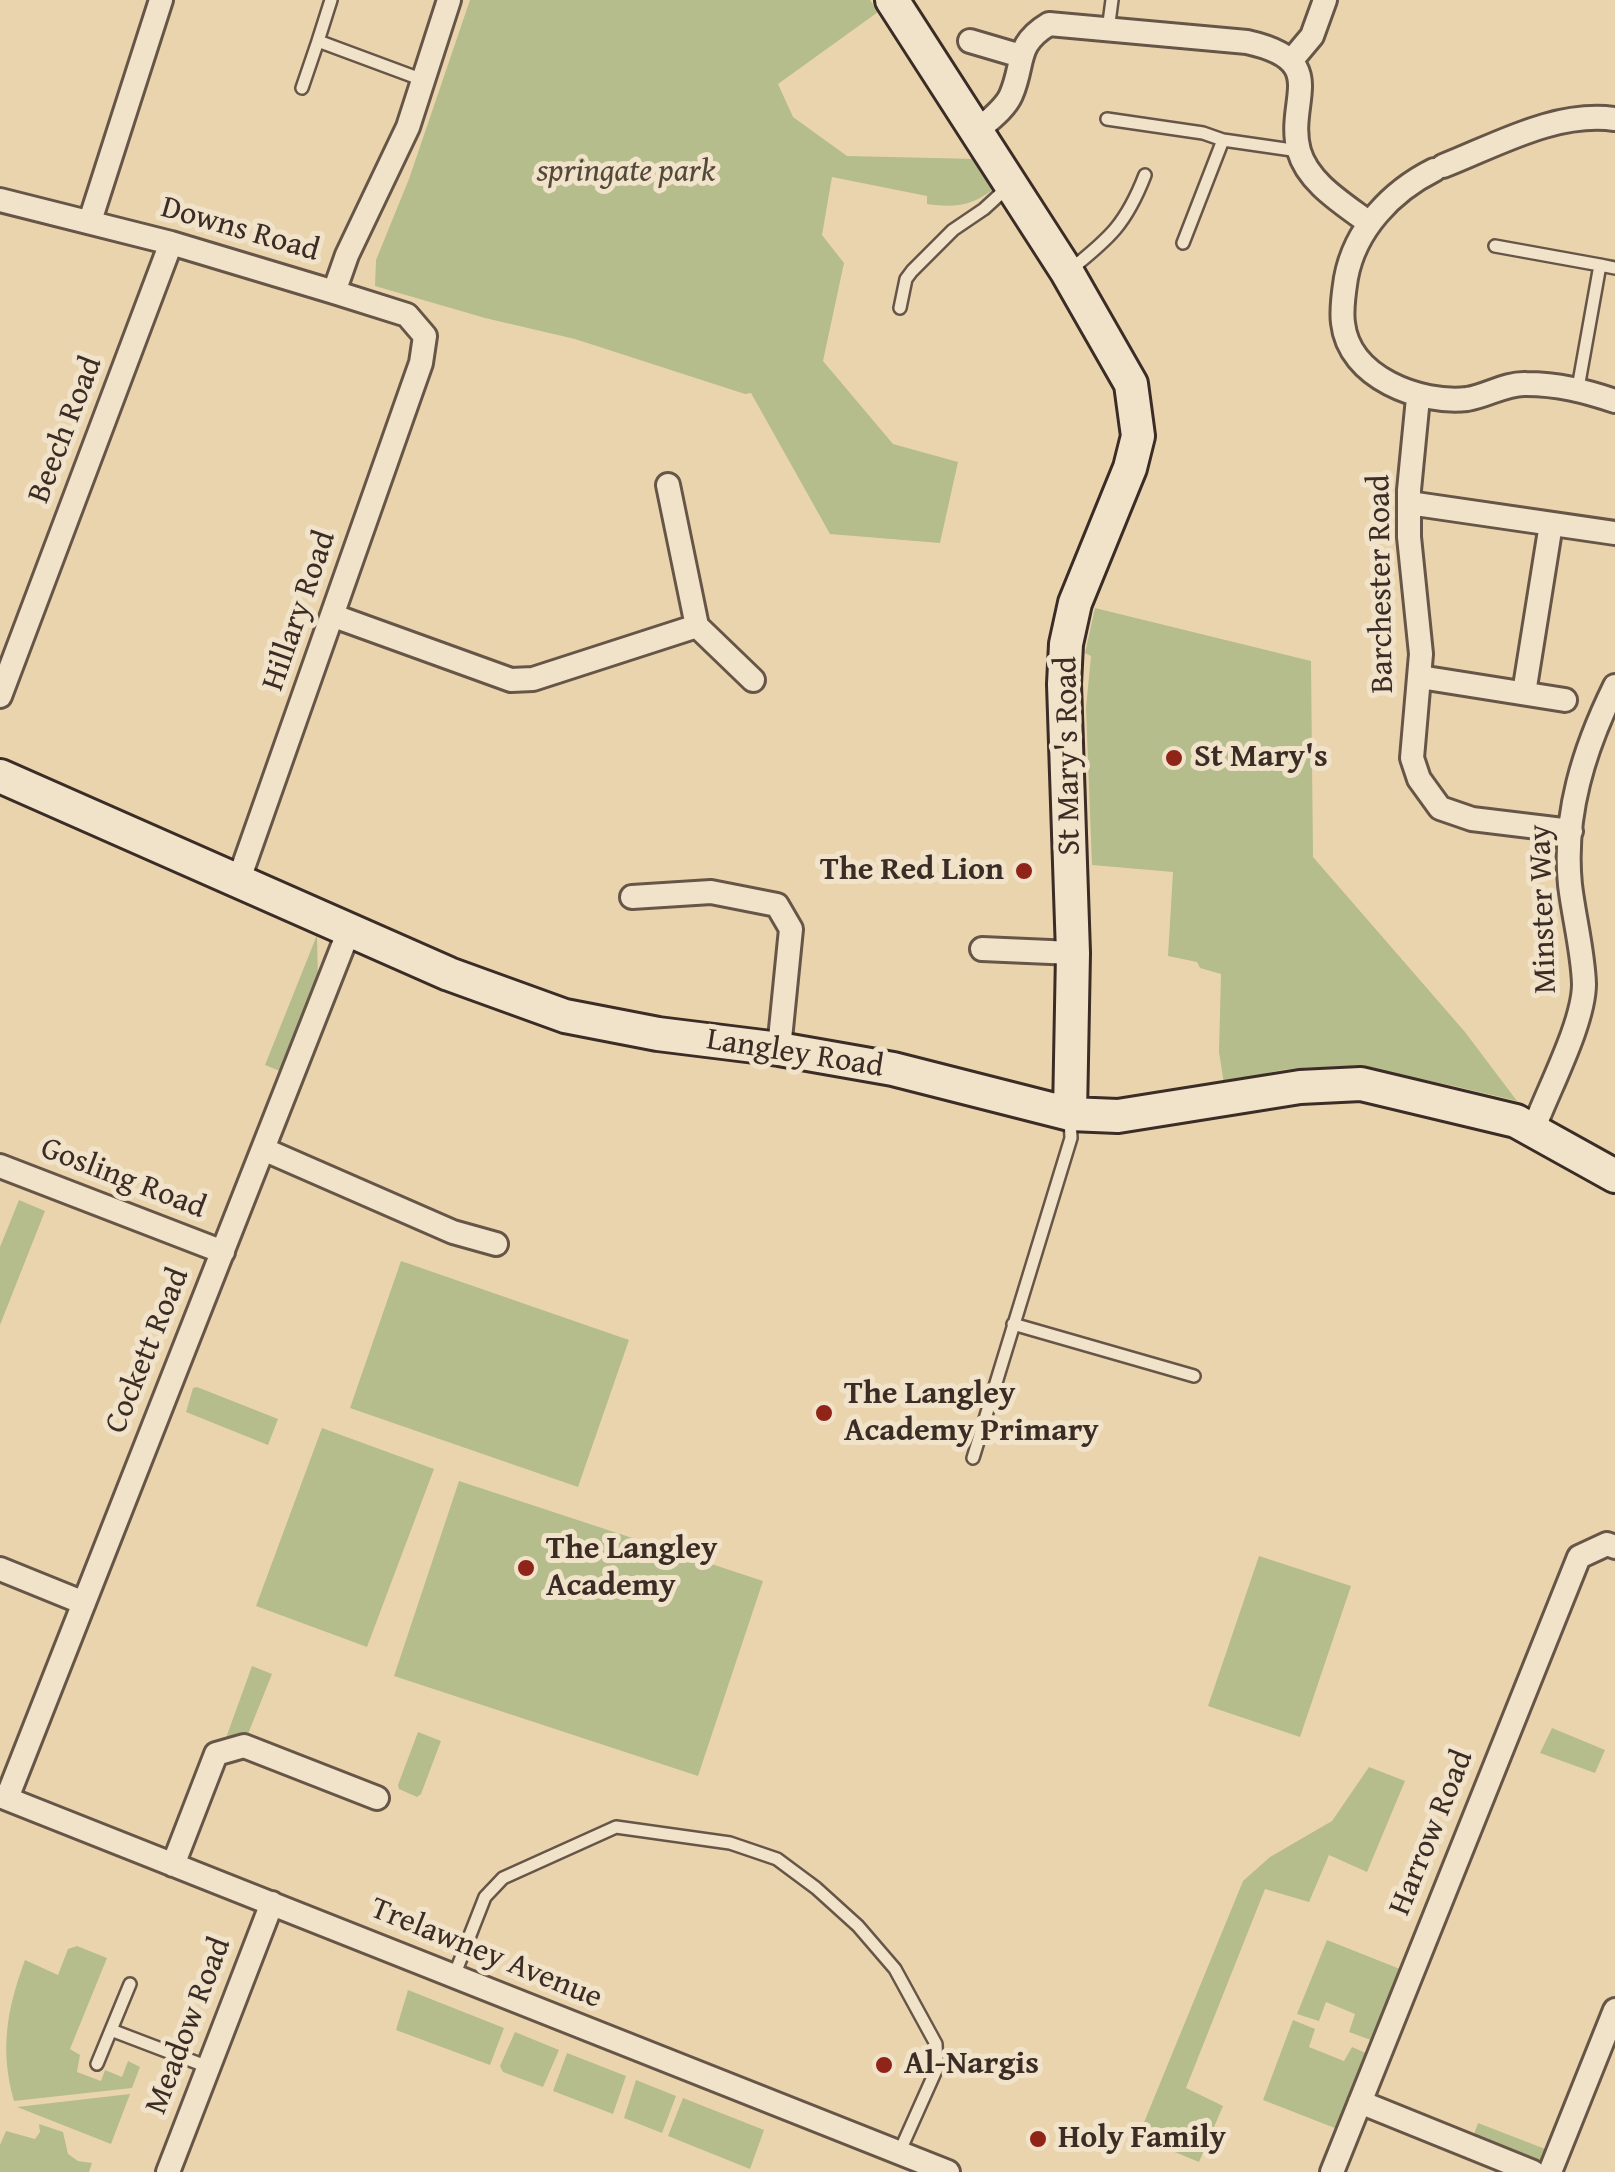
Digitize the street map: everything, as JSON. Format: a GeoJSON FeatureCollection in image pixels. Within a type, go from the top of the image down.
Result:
{"type":"FeatureCollection","features":[{"type":"Feature","properties":{"kind":"street"},"geometry":{"type":"LineString","coordinates":[[90,221],[161,0]]}},
{"type":"Feature","properties":{"kind":"street"},"geometry":{"type":"LineString","coordinates":[[334,292],[408,127],[450,0]]}},
{"type":"Feature","properties":{"kind":"street","name":"St Mary's Road"},"geometry":{"type":"LineString","coordinates":[[892,0],[1067,272],[1131,384],[1138,436],[1130,468],[1075,603],[1066,644],[1073,953],[1070,1114]]}},
{"type":"Feature","properties":{"kind":"street"},"geometry":{"type":"LineString","coordinates":[[1291,62],[1312,36],[1325,0]]}},
{"type":"Feature","properties":{"kind":"street"},"geometry":{"type":"LineString","coordinates":[[976,130],[1011,96],[1020,56],[1030,35],[1049,24],[1247,42],[1273,48],[1291,62],[1303,89],[1299,151],[1311,173],[1369,223]]}},
{"type":"Feature","properties":{"kind":"street"},"geometry":{"type":"LineString","coordinates":[[970,41],[1020,56]]}},
{"type":"Feature","properties":{"kind":"street"},"geometry":{"type":"LineString","coordinates":[[1615,119],[1574,119],[1516,136],[1404,184],[1369,223],[1350,260],[1343,326],[1358,357],[1380,379],[1418,398],[1468,398],[1521,383],[1578,388],[1615,401]]}},
{"type":"Feature","properties":{"kind":"street","name":"Downs Road"},"geometry":{"type":"LineString","coordinates":[[0,200],[171,243],[407,315],[425,336],[420,364]]}},
{"type":"Feature","properties":{"kind":"street","name":"Beech Road"},"geometry":{"type":"LineString","coordinates":[[0,696],[171,243]]}},
{"type":"Feature","properties":{"kind":"street","name":"Hillary Road"},"geometry":{"type":"LineString","coordinates":[[238,879],[420,364]]}},
{"type":"Feature","properties":{"kind":"street","name":"Barchester Road"},"geometry":{"type":"LineString","coordinates":[[1418,398],[1409,537],[1421,654],[1412,758],[1419,780],[1440,808],[1472,820],[1571,831]]}},
{"type":"Feature","properties":{"kind":"street"},"geometry":{"type":"LineString","coordinates":[[668,485],[697,626],[753,680]]}},
{"type":"Feature","properties":{"kind":"street"},"geometry":{"type":"LineString","coordinates":[[1409,503],[1615,533]]}},
{"type":"Feature","properties":{"kind":"street"},"geometry":{"type":"LineString","coordinates":[[1524,694],[1551,524]]}},
{"type":"Feature","properties":{"kind":"street"},"geometry":{"type":"LineString","coordinates":[[334,616],[511,680],[533,680],[697,626]]}},
{"type":"Feature","properties":{"kind":"street"},"geometry":{"type":"LineString","coordinates":[[1420,678],[1565,700]]}},
{"type":"Feature","properties":{"kind":"street","name":"Minster Way"},"geometry":{"type":"LineString","coordinates":[[1534,1128],[1578,1017],[1584,986],[1570,881],[1571,831],[1576,787],[1615,686]]}},
{"type":"Feature","properties":{"kind":"street","name":"Langley Road"},"geometry":{"type":"LineString","coordinates":[[0,776],[449,974],[565,1016],[894,1069],[1070,1114],[1118,1116],[1300,1087],[1361,1084],[1534,1128],[1615,1176]]}},
{"type":"Feature","properties":{"kind":"street"},"geometry":{"type":"LineString","coordinates":[[632,896],[711,892],[778,905],[791,929],[778,1049]]}},
{"type":"Feature","properties":{"kind":"street","name":"Cockett Road"},"geometry":{"type":"LineString","coordinates":[[3,1797],[84,1603],[350,928]]}},
{"type":"Feature","properties":{"kind":"street"},"geometry":{"type":"LineString","coordinates":[[982,949],[1073,953]]}},
{"type":"Feature","properties":{"kind":"street"},"geometry":{"type":"LineString","coordinates":[[263,1149],[454,1232],[496,1244]]}},
{"type":"Feature","properties":{"kind":"street","name":"Gosling Road"},"geometry":{"type":"LineString","coordinates":[[0,1166],[222,1252]]}},
{"type":"Feature","properties":{"kind":"street","name":"Harrow Road"},"geometry":{"type":"LineString","coordinates":[[1332,2172],[1579,1556],[1607,1544],[1615,1547]]}},
{"type":"Feature","properties":{"kind":"street"},"geometry":{"type":"LineString","coordinates":[[0,1569],[84,1603]]}},
{"type":"Feature","properties":{"kind":"street"},"geometry":{"type":"LineString","coordinates":[[174,1865],[216,1754],[244,1746],[377,1798]]}},
{"type":"Feature","properties":{"kind":"street","name":"Trelawney Avenue"},"geometry":{"type":"LineString","coordinates":[[3,1797],[948,2172]]}},
{"type":"Feature","properties":{"kind":"street","name":"Meadow Road"},"geometry":{"type":"LineString","coordinates":[[168,2172],[272,1903]]}},
{"type":"Feature","properties":{"kind":"street"},"geometry":{"type":"LineString","coordinates":[[1550,2172],[1615,2010]]}},
{"type":"Feature","properties":{"kind":"street"},"geometry":{"type":"LineString","coordinates":[[1360,2102],[1533,2172]]}},
{"type":"Feature","properties":{"kind":"lane"},"geometry":{"type":"LineString","coordinates":[[302,88],[330,0]]}},
{"type":"Feature","properties":{"kind":"lane"},"geometry":{"type":"LineString","coordinates":[[1108,30],[1112,0]]}},
{"type":"Feature","properties":{"kind":"lane"},"geometry":{"type":"LineString","coordinates":[[318,41],[423,80]]}},
{"type":"Feature","properties":{"kind":"lane"},"geometry":{"type":"LineString","coordinates":[[1107,120],[1299,151]]}},
{"type":"Feature","properties":{"kind":"lane"},"geometry":{"type":"LineString","coordinates":[[1183,243],[1223,140]]}},
{"type":"Feature","properties":{"kind":"lane"},"geometry":{"type":"LineString","coordinates":[[1067,272],[1114,234],[1135,202],[1145,175]]}},
{"type":"Feature","properties":{"kind":"lane"},"geometry":{"type":"LineString","coordinates":[[900,308],[912,271],[953,230],[1011,184]]}},
{"type":"Feature","properties":{"kind":"lane"},"geometry":{"type":"LineString","coordinates":[[1495,246],[1615,268]]}},
{"type":"Feature","properties":{"kind":"lane"},"geometry":{"type":"LineString","coordinates":[[1578,388],[1600,265]]}},
{"type":"Feature","properties":{"kind":"lane"},"geometry":{"type":"LineString","coordinates":[[972,1458],[1071,1138],[1070,1114]]}},
{"type":"Feature","properties":{"kind":"lane"},"geometry":{"type":"LineString","coordinates":[[1013,1324],[1194,1376]]}},
{"type":"Feature","properties":{"kind":"lane"},"geometry":{"type":"LineString","coordinates":[[454,1976],[485,1897],[503,1878],[616,1827],[730,1842],[777,1859],[858,1926],[896,1968],[936,2044],[937,2068],[899,2153]]}},
{"type":"Feature","properties":{"kind":"lane"},"geometry":{"type":"LineString","coordinates":[[97,2064],[130,1984]]}},
{"type":"Feature","properties":{"kind":"lane"},"geometry":{"type":"LineString","coordinates":[[112,2030],[208,2067]]}},
{"type":"Feature","properties":{"kind":"green space","name":"springate park"},"geometry":{"type":"Polygon","coordinates":[[[470,0],[870,0],[878,12],[778,84],[793,117],[847,156],[978,159],[996,187],[972,202],[937,205],[927,204],[927,196],[832,177],[822,235],[844,263],[823,361],[893,444],[958,462],[940,543],[830,534],[751,393],[575,339],[375,286],[376,260],[409,179],[470,0]]]}},
{"type":"Feature","properties":{"kind":"green space"},"geometry":{"type":"Polygon","coordinates":[[[1095,608],[1311,661],[1313,857],[1465,1032],[1517,1101],[1410,1077],[1329,1068],[1282,1070],[1224,1084],[1219,1052],[1221,974],[1200,968],[1197,962],[1168,956],[1173,872],[1092,865],[1086,708],[1091,656],[1085,653],[1095,608]]]}},
{"type":"Feature","properties":{"kind":"green space"},"geometry":{"type":"Polygon","coordinates":[[[317,935],[318,982],[285,1073],[265,1065],[317,935]]]}},
{"type":"Feature","properties":{"kind":"green space"},"geometry":{"type":"Polygon","coordinates":[[[19,1200],[45,1211],[0,1325],[0,1247],[19,1200]]]}},
{"type":"Feature","properties":{"kind":"green space"},"geometry":{"type":"Polygon","coordinates":[[[401,1261],[629,1340],[578,1487],[350,1408],[401,1261]]]}},
{"type":"Feature","properties":{"kind":"green space"},"geometry":{"type":"Polygon","coordinates":[[[193,1388],[278,1419],[268,1445],[186,1412],[193,1388]]]}},
{"type":"Feature","properties":{"kind":"green space"},"geometry":{"type":"Polygon","coordinates":[[[322,1428],[434,1469],[367,1647],[256,1606],[322,1428]]]}},
{"type":"Feature","properties":{"kind":"green space"},"geometry":{"type":"Polygon","coordinates":[[[459,1481],[763,1581],[698,1776],[394,1676],[459,1481]]]}},
{"type":"Feature","properties":{"kind":"green space"},"geometry":{"type":"Polygon","coordinates":[[[1259,1556],[1351,1586],[1300,1737],[1208,1706],[1259,1556]]]}},
{"type":"Feature","properties":{"kind":"green space"},"geometry":{"type":"Polygon","coordinates":[[[252,1666],[272,1674],[248,1734],[226,1738],[252,1666]]]}},
{"type":"Feature","properties":{"kind":"green space"},"geometry":{"type":"Polygon","coordinates":[[[1552,1728],[1605,1750],[1595,1773],[1540,1753],[1552,1728]]]}},
{"type":"Feature","properties":{"kind":"green space"},"geometry":{"type":"Polygon","coordinates":[[[418,1732],[441,1741],[417,1797],[398,1785],[418,1732]]]}},
{"type":"Feature","properties":{"kind":"green space"},"geometry":{"type":"Polygon","coordinates":[[[1369,1767],[1405,1781],[1367,1872],[1329,1855],[1309,1902],[1265,1889],[1186,2088],[1223,2106],[1199,2162],[1138,2137],[1243,1881],[1270,1857],[1332,1821],[1369,1767]]]}},
{"type":"Feature","properties":{"kind":"green space"},"geometry":{"type":"Polygon","coordinates":[[[1327,1940],[1405,1971],[1379,2043],[1349,2032],[1355,2014],[1326,2002],[1319,2021],[1297,2014],[1327,1940]]]}},
{"type":"Feature","properties":{"kind":"green space"},"geometry":{"type":"Polygon","coordinates":[[[77,1946],[107,1958],[70,2049],[80,2055],[77,2072],[101,2081],[105,2070],[122,2077],[128,2061],[140,2067],[132,2088],[14,2101],[7,2065],[7,2031],[25,1960],[58,1975],[68,1949],[77,1946]]]}},
{"type":"Feature","properties":{"kind":"green space"},"geometry":{"type":"Polygon","coordinates":[[[408,1990],[504,2028],[490,2065],[396,2030],[408,1990]]]}},
{"type":"Feature","properties":{"kind":"green space"},"geometry":{"type":"Polygon","coordinates":[[[1293,2020],[1315,2029],[1309,2047],[1344,2061],[1352,2047],[1373,2056],[1340,2130],[1263,2100],[1293,2020]]]}},
{"type":"Feature","properties":{"kind":"green space"},"geometry":{"type":"Polygon","coordinates":[[[515,2032],[559,2050],[543,2087],[503,2072],[500,2066],[515,2032]]]}},
{"type":"Feature","properties":{"kind":"green space"},"geometry":{"type":"Polygon","coordinates":[[[567,2053],[626,2076],[613,2114],[553,2091],[567,2053]]]}},
{"type":"Feature","properties":{"kind":"green space"},"geometry":{"type":"Polygon","coordinates":[[[636,2080],[676,2096],[662,2133],[624,2118],[636,2080]]]}},
{"type":"Feature","properties":{"kind":"green space"},"geometry":{"type":"Polygon","coordinates":[[[130,2094],[111,2144],[17,2107],[130,2094]]]}},
{"type":"Feature","properties":{"kind":"green space"},"geometry":{"type":"Polygon","coordinates":[[[683,2098],[764,2130],[750,2169],[668,2136],[683,2098]]]}},
{"type":"Feature","properties":{"kind":"green space"},"geometry":{"type":"Polygon","coordinates":[[[1478,2123],[1553,2152],[1544,2159],[1528,2159],[1473,2137],[1478,2123]]]}},
{"type":"Feature","properties":{"kind":"green space"},"geometry":{"type":"Polygon","coordinates":[[[39,2124],[63,2132],[68,2154],[78,2161],[92,2163],[89,2172],[0,2172],[0,2145],[6,2131],[35,2139],[40,2132],[39,2124]]]}},
{"type":"Feature","properties":{"kind":"place","name":"St Mary's"},"geometry":{"type":"Point","coordinates":[1174,758]}},
{"type":"Feature","properties":{"kind":"place","name":"The Red Lion"},"geometry":{"type":"Point","coordinates":[1024,871]}},
{"type":"Feature","properties":{"kind":"place","name":"The Langley Academy Primary"},"geometry":{"type":"Point","coordinates":[824,1413]}},
{"type":"Feature","properties":{"kind":"place","name":"The Langley Academy"},"geometry":{"type":"Point","coordinates":[526,1568]}},
{"type":"Feature","properties":{"kind":"place","name":"Al-Nargis"},"geometry":{"type":"Point","coordinates":[884,2065]}},
{"type":"Feature","properties":{"kind":"place","name":"Holy Family"},"geometry":{"type":"Point","coordinates":[1038,2139]}}]}
